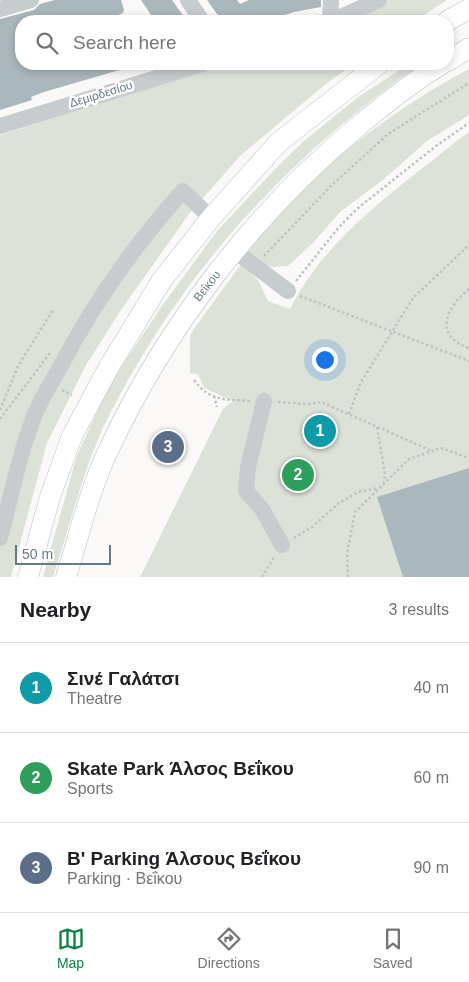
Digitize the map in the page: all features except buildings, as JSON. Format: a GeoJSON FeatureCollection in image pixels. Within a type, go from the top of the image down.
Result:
{"type":"FeatureCollection","features":[{"type":"Feature","properties":{"kind":"main road"},"geometry":{"type":"LineString","coordinates":[[454,17],[469,9]]}},
{"type":"Feature","properties":{"kind":"main road"},"geometry":{"type":"LineString","coordinates":[[454,57],[469,48]]}},
{"type":"Feature","properties":{"kind":"main road"},"geometry":{"type":"LineString","coordinates":[[28,577],[53,489],[72,436],[89,401],[162,280],[211,218],[279,142],[371,70]]}},
{"type":"Feature","properties":{"kind":"main road","name":"Βεΐκου"},"geometry":{"type":"LineString","coordinates":[[66,577],[107,453],[124,420],[193,303],[235,251],[306,170],[402,90],[433,70]]}},
{"type":"Feature","properties":{"kind":"street"},"geometry":{"type":"LineString","coordinates":[[0,9],[31,0]]}},
{"type":"Feature","properties":{"kind":"street"},"geometry":{"type":"LineString","coordinates":[[188,0],[198,15]]}},
{"type":"Feature","properties":{"kind":"street"},"geometry":{"type":"LineString","coordinates":[[331,0],[331,15]]}},
{"type":"Feature","properties":{"kind":"street"},"geometry":{"type":"LineString","coordinates":[[345,15],[379,0]]}},
{"type":"Feature","properties":{"kind":"street","name":"Δεμιρδεσίου"},"geometry":{"type":"LineString","coordinates":[[0,126],[182,70]]}},
{"type":"Feature","properties":{"kind":"street"},"geometry":{"type":"LineString","coordinates":[[0,538],[23,450],[36,413],[71,346],[94,308],[147,230],[183,190],[211,218]]}},
{"type":"Feature","properties":{"kind":"street"},"geometry":{"type":"LineString","coordinates":[[235,251],[288,291]]}},
{"type":"Feature","properties":{"kind":"street"},"geometry":{"type":"LineString","coordinates":[[264,402],[248,467],[246,491],[262,509],[282,544]]}},
{"type":"Feature","properties":{"kind":"path"},"geometry":{"type":"LineString","coordinates":[[254,266],[331,186],[388,134],[469,83]]}},
{"type":"Feature","properties":{"kind":"path"},"geometry":{"type":"LineString","coordinates":[[469,123],[436,146],[358,208],[339,227],[288,291],[469,361]]}},
{"type":"Feature","properties":{"kind":"path"},"geometry":{"type":"LineString","coordinates":[[349,414],[361,382],[386,345],[413,298],[469,245]]}},
{"type":"Feature","properties":{"kind":"path"},"geometry":{"type":"LineString","coordinates":[[469,289],[456,300],[446,318],[449,336],[469,348]]}},
{"type":"Feature","properties":{"kind":"path"},"geometry":{"type":"LineString","coordinates":[[0,410],[18,366],[53,310]]}},
{"type":"Feature","properties":{"kind":"path"},"geometry":{"type":"LineString","coordinates":[[0,419],[51,352]]}},
{"type":"Feature","properties":{"kind":"path"},"geometry":{"type":"LineString","coordinates":[[194,380],[203,391],[225,401],[310,404],[321,402],[432,451]]}},
{"type":"Feature","properties":{"kind":"path"},"geometry":{"type":"LineString","coordinates":[[214,396],[217,407]]}},
{"type":"Feature","properties":{"kind":"path"},"geometry":{"type":"LineString","coordinates":[[377,427],[384,464],[384,483]]}},
{"type":"Feature","properties":{"kind":"path"},"geometry":{"type":"LineString","coordinates":[[348,577],[348,554],[355,512],[384,483],[409,459],[441,448],[469,458]]}},
{"type":"Feature","properties":{"kind":"path"},"geometry":{"type":"LineString","coordinates":[[262,577],[282,544],[312,527],[339,503],[358,492],[379,488]]}},
{"type":"Feature","properties":{"kind":"shaded area"},"geometry":{"type":"Polygon","coordinates":[[[388,0],[447,0],[424,15],[351,15],[388,0]]]}},
{"type":"Feature","properties":{"kind":"shaded area"},"geometry":{"type":"Polygon","coordinates":[[[469,69],[469,115],[427,141],[384,179],[340,212],[313,243],[288,266],[272,267],[253,260],[248,252],[267,226],[318,174],[379,125],[469,69]]]}},
{"type":"Feature","properties":{"kind":"shaded area"},"geometry":{"type":"Polygon","coordinates":[[[207,70],[345,70],[327,83],[240,156],[189,214],[121,310],[86,365],[47,443],[11,577],[0,577],[0,135],[207,70]]]}},
{"type":"Feature","properties":{"kind":"shaded area"},"geometry":{"type":"Polygon","coordinates":[[[400,70],[413,70],[371,101],[324,140],[279,182],[237,226],[199,273],[163,323],[131,375],[102,430],[81,485],[53,577],[43,577],[77,455],[111,382],[162,306],[217,231],[304,141],[358,97],[400,70]]]}},
{"type":"Feature","properties":{"kind":"shaded area"},"geometry":{"type":"Polygon","coordinates":[[[469,132],[469,577],[140,577],[223,409],[233,401],[204,388],[198,374],[190,373],[190,336],[242,263],[258,280],[268,301],[290,309],[315,268],[364,216],[469,132]]]}},
{"type":"Feature","properties":{"kind":"place","name":"Σινέ Γαλάτσι"},"geometry":{"type":"Point","coordinates":[320,431]}},
{"type":"Feature","properties":{"kind":"place","name":"Β' Parking Άλσους Βεΐκου"},"geometry":{"type":"Point","coordinates":[168,447]}},
{"type":"Feature","properties":{"kind":"place","name":"Skate Park Άλσος Βεΐκου"},"geometry":{"type":"Point","coordinates":[298,475]}}]}
